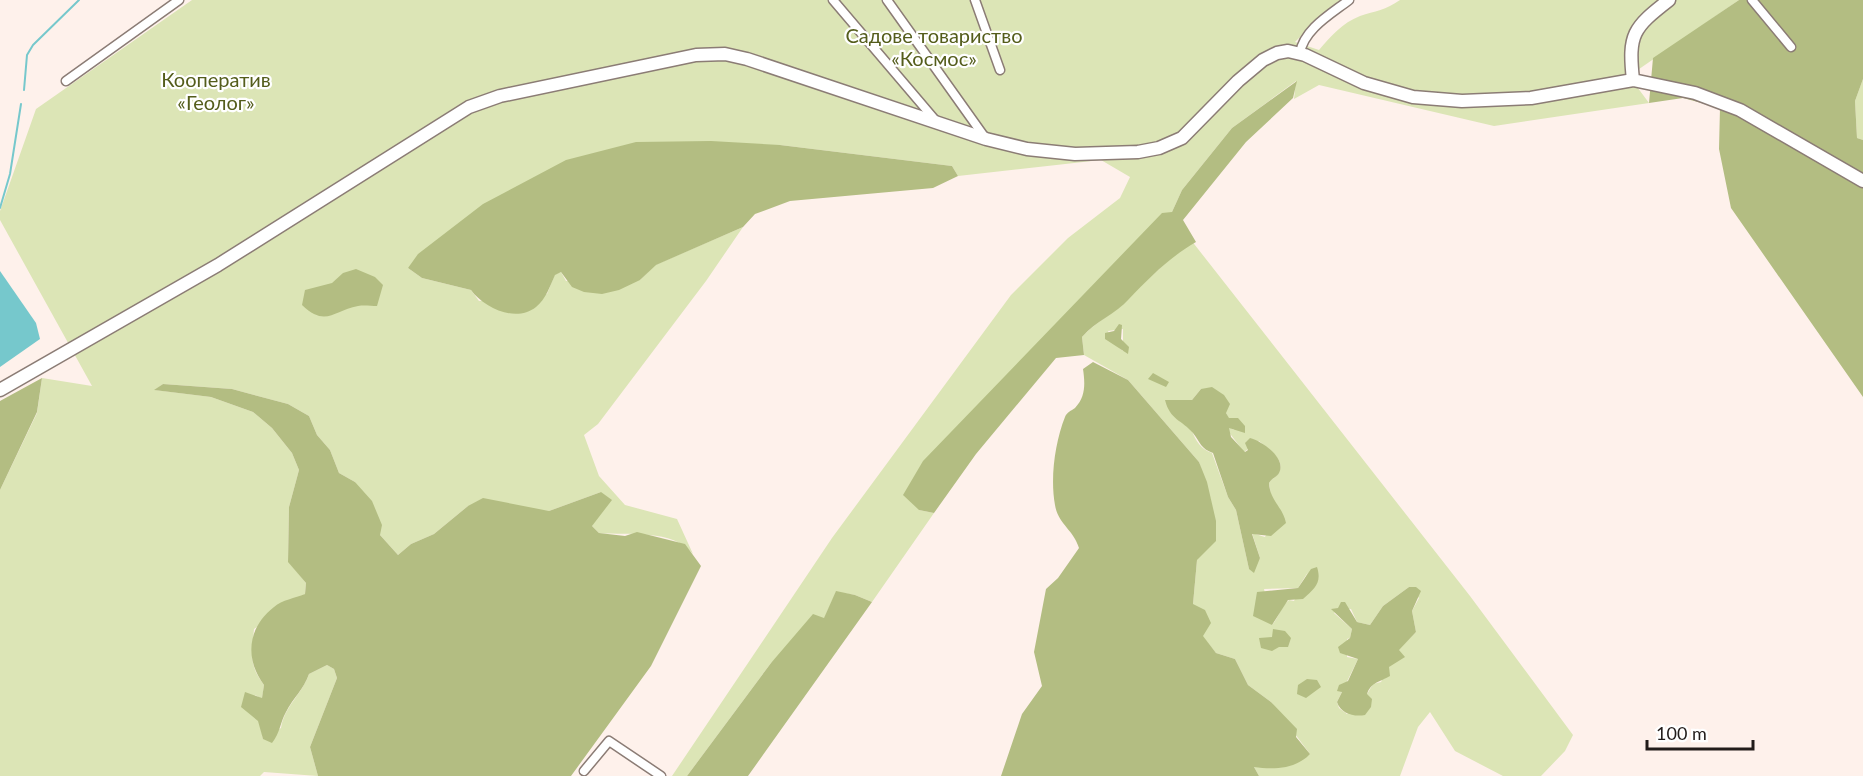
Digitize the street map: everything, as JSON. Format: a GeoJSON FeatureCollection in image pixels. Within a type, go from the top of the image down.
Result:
{"type":"FeatureCollection","features":[{"type":"Feature","properties":{"kind":"street"},"geometry":{"type":"LineString","coordinates":[[66,81],[179,0]]}},
{"type":"Feature","properties":{"kind":"street"},"geometry":{"type":"LineString","coordinates":[[833,0],[938,123]]}},
{"type":"Feature","properties":{"kind":"street"},"geometry":{"type":"LineString","coordinates":[[886,0],[986,139]]}},
{"type":"Feature","properties":{"kind":"street"},"geometry":{"type":"LineString","coordinates":[[975,0],[1000,70]]}},
{"type":"Feature","properties":{"kind":"street"},"geometry":{"type":"LineString","coordinates":[[1300,53],[1302,42],[1311,31],[1349,0]]}},
{"type":"Feature","properties":{"kind":"street"},"geometry":{"type":"LineString","coordinates":[[1633,80],[1629,48],[1643,20],[1669,0]]}},
{"type":"Feature","properties":{"kind":"street"},"geometry":{"type":"LineString","coordinates":[[1752,0],[1791,47]]}},
{"type":"Feature","properties":{"kind":"street"},"geometry":{"type":"LineString","coordinates":[[0,390],[218,265],[469,107],[500,96],[696,55],[725,54],[772,67],[986,139],[1052,153],[1138,152],[1160,148],[1182,138],[1238,81],[1263,60],[1277,53],[1300,53],[1380,89],[1413,97],[1462,102],[1532,98],[1633,80],[1695,93],[1740,110],[1863,181]]}},
{"type":"Feature","properties":{"kind":"street"},"geometry":{"type":"LineString","coordinates":[[584,771],[609,741],[661,776]]}},
{"type":"Feature","properties":{"kind":"green space"},"geometry":{"type":"Polygon","coordinates":[[[192,0],[1345,0],[1316,21],[1295,42],[1319,50],[1348,22],[1400,0],[1739,0],[1629,76],[1649,103],[1494,126],[1319,85],[1294,99],[1296,81],[1232,128],[1182,190],[1172,212],[919,510],[934,513],[872,602],[855,595],[836,592],[824,619],[771,663],[687,776],[672,776],[832,538],[1011,295],[1068,238],[1120,198],[1130,177],[1101,160],[958,176],[952,166],[780,145],[408,268],[422,278],[471,290],[479,301],[547,294],[555,274],[561,272],[566,281],[640,280],[655,265],[743,227],[706,281],[598,424],[584,435],[599,476],[625,505],[677,519],[693,554],[674,540],[662,537],[599,533],[592,526],[601,492],[549,511],[468,506],[434,534],[411,544],[398,555],[380,535],[355,482],[339,473],[330,450],[317,435],[309,416],[288,404],[232,389],[163,384],[155,390],[211,397],[253,412],[272,428],[292,453],[299,470],[289,507],[288,561],[306,583],[305,594],[254,629],[252,658],[255,671],[264,685],[262,699],[255,695],[263,739],[281,728],[289,707],[309,674],[327,665],[334,669],[337,678],[310,747],[318,776],[264,772],[260,776],[0,776],[0,490],[37,413],[42,378],[92,386],[0,220],[0,211],[36,109],[192,0]]]}},
{"type":"Feature","properties":{"kind":"green space"},"geometry":{"type":"Polygon","coordinates":[[[1739,0],[1863,0],[1863,79],[1855,101],[1857,138],[1863,140],[1863,397],[1731,208],[1719,149],[1720,108],[1683,98],[1649,103],[1653,58],[1739,0]]]}},
{"type":"Feature","properties":{"kind":"green space"},"geometry":{"type":"Polygon","coordinates":[[[1863,79],[1863,140],[1857,138],[1855,101],[1863,79]]]}},
{"type":"Feature","properties":{"kind":"green space"},"geometry":{"type":"Polygon","coordinates":[[[1297,81],[1293,98],[1246,142],[1183,220],[1196,242],[1169,261],[1118,309],[1087,331],[1082,337],[1084,355],[1056,358],[976,454],[934,513],[919,510],[903,495],[923,461],[1162,213],[1172,212],[1182,190],[1232,128],[1297,81]]]}},
{"type":"Feature","properties":{"kind":"green space"},"geometry":{"type":"Polygon","coordinates":[[[711,141],[780,145],[952,166],[958,176],[933,188],[790,201],[755,214],[743,227],[656,265],[640,280],[619,290],[602,294],[584,292],[572,287],[561,272],[555,275],[547,292],[536,307],[519,314],[492,308],[471,290],[422,278],[408,268],[418,254],[483,204],[566,160],[636,142],[711,141]]]}},
{"type":"Feature","properties":{"kind":"green space"},"geometry":{"type":"Polygon","coordinates":[[[1191,240],[1470,596],[1573,735],[1565,751],[1541,776],[1503,776],[1455,751],[1430,712],[1418,727],[1400,776],[1259,776],[1254,767],[1310,754],[1271,702],[1248,685],[1235,659],[1216,653],[1202,636],[1193,604],[1197,560],[1211,501],[1199,462],[1128,380],[1084,355],[1082,337],[1124,303],[1191,240]],[[1123,329],[1108,331],[1112,342],[1123,351],[1123,329]],[[1201,389],[1192,400],[1185,400],[1192,431],[1199,444],[1212,453],[1228,497],[1236,510],[1249,569],[1260,558],[1252,533],[1265,537],[1279,508],[1272,502],[1269,483],[1278,474],[1280,463],[1275,455],[1259,441],[1244,452],[1228,431],[1229,427],[1234,430],[1226,413],[1201,389]],[[1308,572],[1298,588],[1264,589],[1272,625],[1286,602],[1294,601],[1308,572]],[[1409,587],[1383,606],[1370,625],[1357,622],[1351,609],[1338,608],[1334,613],[1352,629],[1350,638],[1347,639],[1347,657],[1358,659],[1337,702],[1339,708],[1347,714],[1367,694],[1373,684],[1381,682],[1398,650],[1416,632],[1412,611],[1419,598],[1409,587]]]}},
{"type":"Feature","properties":{"kind":"green space"},"geometry":{"type":"Polygon","coordinates":[[[356,269],[375,277],[383,285],[377,306],[358,306],[324,316],[310,312],[302,305],[305,290],[332,283],[343,273],[356,269]]]}},
{"type":"Feature","properties":{"kind":"green space"},"geometry":{"type":"Polygon","coordinates":[[[1119,324],[1122,325],[1121,339],[1129,347],[1128,354],[1105,339],[1105,333],[1114,331],[1119,324]]]}},
{"type":"Feature","properties":{"kind":"green space"},"geometry":{"type":"Polygon","coordinates":[[[1093,362],[1128,380],[1199,462],[1207,482],[1216,521],[1216,541],[1197,560],[1193,604],[1205,610],[1211,623],[1203,636],[1216,653],[1235,659],[1248,685],[1271,702],[1297,729],[1296,737],[1310,754],[1298,763],[1277,768],[1254,767],[1259,776],[1001,776],[1022,714],[1042,686],[1034,652],[1046,589],[1058,578],[1079,548],[1057,512],[1053,472],[1061,427],[1068,413],[1079,404],[1083,395],[1083,369],[1093,362]]]}},
{"type":"Feature","properties":{"kind":"green space"},"geometry":{"type":"Polygon","coordinates":[[[1153,373],[1169,382],[1166,387],[1148,379],[1153,373]]]}},
{"type":"Feature","properties":{"kind":"green space"},"geometry":{"type":"Polygon","coordinates":[[[42,378],[37,412],[0,490],[0,401],[42,378]]]}},
{"type":"Feature","properties":{"kind":"green space"},"geometry":{"type":"Polygon","coordinates":[[[163,384],[232,389],[288,404],[309,416],[317,435],[330,450],[339,473],[355,482],[372,501],[382,525],[380,535],[398,555],[411,544],[434,534],[468,506],[483,498],[549,511],[601,492],[612,500],[592,526],[599,533],[625,536],[637,532],[685,544],[701,566],[651,666],[571,776],[318,776],[310,747],[337,678],[334,669],[327,665],[309,674],[286,712],[272,743],[263,739],[258,721],[241,707],[245,692],[262,698],[264,685],[253,664],[252,654],[254,633],[259,624],[265,615],[277,605],[305,594],[306,583],[288,562],[289,507],[299,470],[292,453],[272,428],[253,412],[211,397],[154,390],[163,384]]]}},
{"type":"Feature","properties":{"kind":"green space"},"geometry":{"type":"Polygon","coordinates":[[[1212,387],[1224,395],[1230,404],[1226,413],[1229,418],[1238,418],[1245,426],[1245,433],[1229,428],[1231,437],[1245,452],[1248,450],[1245,443],[1250,438],[1261,443],[1277,456],[1280,462],[1279,473],[1269,483],[1272,495],[1286,523],[1271,536],[1252,534],[1260,558],[1254,573],[1249,569],[1236,510],[1228,497],[1213,453],[1203,447],[1193,433],[1173,416],[1165,400],[1192,400],[1201,389],[1212,387]]]}},
{"type":"Feature","properties":{"kind":"green space"},"geometry":{"type":"Polygon","coordinates":[[[1317,567],[1319,577],[1314,588],[1303,599],[1288,600],[1272,625],[1253,616],[1257,592],[1298,588],[1311,569],[1317,567]]]}},
{"type":"Feature","properties":{"kind":"green space"},"geometry":{"type":"Polygon","coordinates":[[[1409,587],[1416,587],[1421,591],[1412,611],[1416,632],[1399,650],[1405,657],[1389,667],[1390,676],[1373,685],[1369,690],[1367,694],[1372,699],[1371,707],[1365,715],[1348,714],[1337,702],[1342,692],[1337,691],[1339,685],[1348,681],[1358,659],[1340,653],[1338,647],[1350,638],[1352,629],[1331,609],[1338,608],[1341,602],[1345,602],[1357,622],[1370,625],[1383,606],[1409,587]]]}},
{"type":"Feature","properties":{"kind":"green space"},"geometry":{"type":"Polygon","coordinates":[[[836,591],[872,602],[748,776],[687,776],[771,663],[813,614],[824,618],[836,591]]]}},
{"type":"Feature","properties":{"kind":"green space"},"geometry":{"type":"Polygon","coordinates":[[[1273,629],[1285,631],[1291,638],[1288,647],[1279,647],[1272,651],[1261,648],[1259,638],[1272,637],[1273,629]]]}},
{"type":"Feature","properties":{"kind":"green space"},"geometry":{"type":"Polygon","coordinates":[[[1307,679],[1317,680],[1321,687],[1306,698],[1297,694],[1298,685],[1307,679]]]}},
{"type":"Feature","properties":{"kind":"water"},"geometry":{"type":"Polygon","coordinates":[[[0,271],[36,323],[40,339],[0,367],[0,271]]]}},
{"type":"Feature","properties":{"kind":"waterway"},"geometry":{"type":"LineString","coordinates":[[24,90],[27,55],[33,45],[79,0]]}},
{"type":"Feature","properties":{"kind":"waterway"},"geometry":{"type":"LineString","coordinates":[[0,208],[10,174],[21,104]]}},
{"type":"Feature","properties":{"kind":"park label","name":"Садове товариство «Космос»"},"geometry":{"type":"Point","coordinates":[934,48]}},
{"type":"Feature","properties":{"kind":"park label","name":"Кооператив «Геолог»"},"geometry":{"type":"Point","coordinates":[216,92]}}]}
